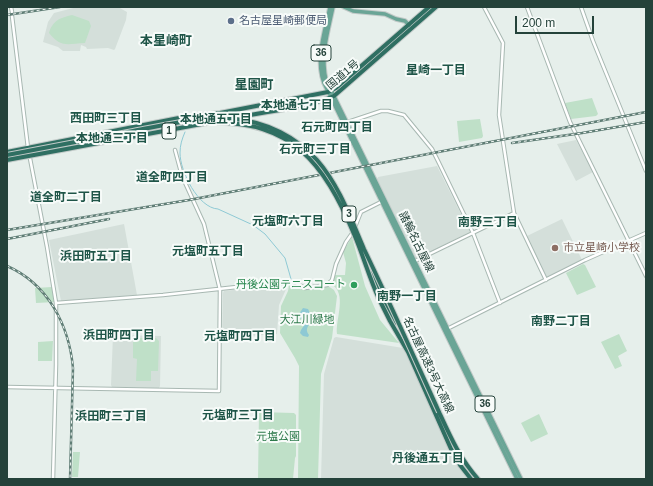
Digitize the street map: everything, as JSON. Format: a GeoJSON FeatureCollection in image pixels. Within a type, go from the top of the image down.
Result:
{"type":"FeatureCollection","features":[{"type":"Feature","properties":{"kind":"highway","name":"国道1号"},"geometry":{"type":"LineString","coordinates":[[7,152],[184,117],[220,113],[330,92],[429,7]]}},
{"type":"Feature","properties":{"kind":"highway","name":"国道1号"},"geometry":{"type":"LineString","coordinates":[[7,159],[30,157],[309,104],[332,97],[436,7]]}},
{"type":"Feature","properties":{"kind":"highway","name":"名古屋高速3号大高線"},"geometry":{"type":"LineString","coordinates":[[7,159],[175,123],[215,118],[242,120],[260,124],[280,131],[296,141],[321,164],[336,188],[455,447],[469,469],[478,479]]}},
{"type":"Feature","properties":{"kind":"highway","name":"3"},"geometry":{"type":"LineString","coordinates":[[7,159],[207,123],[233,122],[264,128],[283,137],[302,150],[322,172],[354,234]]}},
{"type":"Feature","properties":{"kind":"highway"},"geometry":{"type":"LineString","coordinates":[[7,159],[127,134],[132,128]]}},
{"type":"Feature","properties":{"kind":"highway"},"geometry":{"type":"LineString","coordinates":[[354,234],[436,408],[439,409]]}},
{"type":"Feature","properties":{"kind":"highway","name":"名古屋高速3号大高線"},"geometry":{"type":"LineString","coordinates":[[354,234],[370,277],[387,316],[408,352],[451,449],[471,479]]}},
{"type":"Feature","properties":{"kind":"main road","name":"諸輪名古屋線"},"geometry":{"type":"LineString","coordinates":[[330,7],[320,61],[321,75],[330,92]]}},
{"type":"Feature","properties":{"kind":"main road","name":"諸輪名古屋線"},"geometry":{"type":"LineString","coordinates":[[333,7],[323,58],[325,75],[332,97],[446,329],[522,479]]}},
{"type":"Feature","properties":{"kind":"main road"},"geometry":{"type":"LineString","coordinates":[[344,7],[354,11],[385,14],[404,21],[409,25]]}},
{"type":"Feature","properties":{"kind":"main road","name":"諸輪名古屋線"},"geometry":{"type":"LineString","coordinates":[[332,97],[348,122],[383,201]]}},
{"type":"Feature","properties":{"kind":"main road","name":"諸輪名古屋線"},"geometry":{"type":"LineString","coordinates":[[446,329],[517,479]]}},
{"type":"Feature","properties":{"kind":"street"},"geometry":{"type":"LineString","coordinates":[[11,7],[12,12]]}},
{"type":"Feature","properties":{"kind":"street"},"geometry":{"type":"LineString","coordinates":[[484,7],[503,43],[499,115],[514,213],[546,280]]}},
{"type":"Feature","properties":{"kind":"street"},"geometry":{"type":"LineString","coordinates":[[527,7],[570,122],[646,276]]}},
{"type":"Feature","properties":{"kind":"street"},"geometry":{"type":"LineString","coordinates":[[581,7],[593,41],[646,170]]}},
{"type":"Feature","properties":{"kind":"street"},"geometry":{"type":"LineString","coordinates":[[12,16],[28,148],[56,303],[56,388],[53,479]]}},
{"type":"Feature","properties":{"kind":"street"},"geometry":{"type":"LineString","coordinates":[[348,122],[381,111],[404,115],[432,149],[473,233],[500,302]]}},
{"type":"Feature","properties":{"kind":"street"},"geometry":{"type":"LineString","coordinates":[[7,386],[219,391],[220,290],[204,224],[182,176],[175,150]]}},
{"type":"Feature","properties":{"kind":"street"},"geometry":{"type":"LineString","coordinates":[[56,303],[220,290],[283,282],[294,282],[305,288],[327,285],[332,280],[336,264],[346,242],[352,234],[361,212],[383,201]]}},
{"type":"Feature","properties":{"kind":"street"},"geometry":{"type":"LineString","coordinates":[[413,262],[514,213]]}},
{"type":"Feature","properties":{"kind":"street"},"geometry":{"type":"LineString","coordinates":[[446,329],[628,240],[646,233]]}},
{"type":"Feature","properties":{"kind":"shaded area"},"geometry":{"type":"Polygon","coordinates":[[[77,7],[118,7],[127,12],[126,20],[114,50],[108,48],[87,49],[81,45],[80,51],[63,51],[58,47],[43,42],[48,22],[54,13],[77,7]]]}},
{"type":"Feature","properties":{"kind":"shaded area"},"geometry":{"type":"Polygon","coordinates":[[[576,140],[593,172],[576,181],[557,144],[576,140]]]}},
{"type":"Feature","properties":{"kind":"shaded area"},"geometry":{"type":"Polygon","coordinates":[[[437,166],[470,232],[416,258],[377,179],[378,177],[437,166]]]}},
{"type":"Feature","properties":{"kind":"shaded area","name":"市立星崎小学校"},"geometry":{"type":"Polygon","coordinates":[[[562,219],[582,260],[547,278],[527,236],[562,219]]]}},
{"type":"Feature","properties":{"kind":"shaded area"},"geometry":{"type":"Polygon","coordinates":[[[124,224],[137,295],[61,301],[49,240],[124,224]]]}},
{"type":"Feature","properties":{"kind":"shaded area"},"geometry":{"type":"Polygon","coordinates":[[[285,284],[287,287],[279,305],[277,334],[222,338],[224,291],[285,284]]]}},
{"type":"Feature","properties":{"kind":"shaded area"},"geometry":{"type":"Polygon","coordinates":[[[113,335],[161,336],[159,388],[112,387],[113,335]]]}},
{"type":"Feature","properties":{"kind":"shaded area"},"geometry":{"type":"Polygon","coordinates":[[[336,337],[403,348],[451,452],[469,479],[321,479],[324,374],[334,338],[336,337]]]}},
{"type":"Feature","properties":{"kind":"green space"},"geometry":{"type":"Polygon","coordinates":[[[72,15],[89,21],[91,26],[85,43],[61,43],[53,38],[49,33],[55,22],[72,15]]]}},
{"type":"Feature","properties":{"kind":"green space"},"geometry":{"type":"Polygon","coordinates":[[[592,98],[598,114],[596,116],[571,119],[565,103],[592,98]]]}},
{"type":"Feature","properties":{"kind":"green space"},"geometry":{"type":"Polygon","coordinates":[[[480,119],[483,136],[482,138],[459,142],[457,121],[480,119]]]}},
{"type":"Feature","properties":{"kind":"green space"},"geometry":{"type":"Polygon","coordinates":[[[352,237],[365,286],[380,320],[399,343],[337,334],[340,300],[336,288],[331,284],[335,275],[345,275],[346,263],[343,252],[352,237]]]}},
{"type":"Feature","properties":{"kind":"green space"},"geometry":{"type":"Polygon","coordinates":[[[583,264],[585,265],[596,287],[577,295],[566,273],[583,264]]]}},
{"type":"Feature","properties":{"kind":"green space","name":"大江川緑地"},"geometry":{"type":"Polygon","coordinates":[[[296,284],[305,290],[328,286],[334,290],[337,296],[332,338],[321,374],[318,479],[298,479],[299,366],[280,333],[281,306],[288,291],[289,285],[296,284]]]}},
{"type":"Feature","properties":{"kind":"green space"},"geometry":{"type":"Polygon","coordinates":[[[52,287],[55,302],[36,303],[35,288],[52,287]]]}},
{"type":"Feature","properties":{"kind":"green space"},"geometry":{"type":"Polygon","coordinates":[[[619,334],[627,351],[618,356],[622,366],[615,369],[601,342],[619,334]]]}},
{"type":"Feature","properties":{"kind":"green space"},"geometry":{"type":"Polygon","coordinates":[[[133,338],[156,338],[159,341],[158,371],[151,371],[151,381],[136,381],[137,359],[133,358],[133,338]]]}},
{"type":"Feature","properties":{"kind":"green space"},"geometry":{"type":"Polygon","coordinates":[[[53,341],[52,361],[38,361],[38,342],[53,341]]]}},
{"type":"Feature","properties":{"kind":"green space","name":"元塩公園"},"geometry":{"type":"Polygon","coordinates":[[[259,412],[294,413],[296,415],[296,456],[293,479],[258,479],[259,412]]]}},
{"type":"Feature","properties":{"kind":"green space"},"geometry":{"type":"Polygon","coordinates":[[[539,414],[548,434],[531,442],[521,423],[539,414]]]}},
{"type":"Feature","properties":{"kind":"green space"},"geometry":{"type":"Polygon","coordinates":[[[73,452],[80,452],[78,477],[72,477],[73,452]]]}},
{"type":"Feature","properties":{"kind":"water"},"geometry":{"type":"Polygon","coordinates":[[[303,308],[308,309],[313,319],[307,329],[309,335],[308,337],[303,336],[300,333],[305,324],[304,320],[300,318],[299,314],[303,308]]]}},
{"type":"Feature","properties":{"kind":"waterway"},"geometry":{"type":"LineString","coordinates":[[185,132],[180,147],[181,161],[187,178],[197,196],[211,207],[253,225],[265,234],[285,258],[291,279]]}},
{"type":"Feature","properties":{"kind":"railway"},"geometry":{"type":"LineString","coordinates":[[7,15],[60,7]]}},
{"type":"Feature","properties":{"kind":"railway"},"geometry":{"type":"LineString","coordinates":[[7,230],[189,200],[646,112]]}},
{"type":"Feature","properties":{"kind":"railway"},"geometry":{"type":"LineString","coordinates":[[512,143],[646,122]]}},
{"type":"Feature","properties":{"kind":"railway"},"geometry":{"type":"LineString","coordinates":[[7,239],[109,219]]}},
{"type":"Feature","properties":{"kind":"railway"},"geometry":{"type":"LineString","coordinates":[[7,266],[34,283],[45,295],[54,308],[67,336],[73,368],[70,479]]}},
{"type":"Feature","properties":{"kind":"place","name":"名古屋星崎郵便局"},"geometry":{"type":"Point","coordinates":[231,21]}},
{"type":"Feature","properties":{"kind":"place","name":"市立星崎小学校"},"geometry":{"type":"Point","coordinates":[555,248]}},
{"type":"Feature","properties":{"kind":"place","name":"丹後公園テニスコート"},"geometry":{"type":"Point","coordinates":[354,285]}},
{"type":"Feature","properties":{"kind":"district","name":"本星崎町"},"geometry":{"type":"Point","coordinates":[166,41]}},
{"type":"Feature","properties":{"kind":"district","name":"星崎一丁目"},"geometry":{"type":"Point","coordinates":[436,71]}},
{"type":"Feature","properties":{"kind":"district","name":"星園町"},"geometry":{"type":"Point","coordinates":[254,85]}},
{"type":"Feature","properties":{"kind":"district","name":"本地通七丁目"},"geometry":{"type":"Point","coordinates":[297,106]}},
{"type":"Feature","properties":{"kind":"district","name":"西田町三丁目"},"geometry":{"type":"Point","coordinates":[106,119]}},
{"type":"Feature","properties":{"kind":"district","name":"本地通五丁目"},"geometry":{"type":"Point","coordinates":[216,120]}},
{"type":"Feature","properties":{"kind":"district","name":"石元町四丁目"},"geometry":{"type":"Point","coordinates":[337,128]}},
{"type":"Feature","properties":{"kind":"district","name":"本地通三丁目"},"geometry":{"type":"Point","coordinates":[112,139]}},
{"type":"Feature","properties":{"kind":"district","name":"石元町三丁目"},"geometry":{"type":"Point","coordinates":[315,150]}},
{"type":"Feature","properties":{"kind":"district","name":"道全町四丁目"},"geometry":{"type":"Point","coordinates":[172,178]}},
{"type":"Feature","properties":{"kind":"district","name":"道全町二丁目"},"geometry":{"type":"Point","coordinates":[66,198]}},
{"type":"Feature","properties":{"kind":"district","name":"元塩町六丁目"},"geometry":{"type":"Point","coordinates":[288,222]}},
{"type":"Feature","properties":{"kind":"district","name":"南野三丁目"},"geometry":{"type":"Point","coordinates":[488,223]}},
{"type":"Feature","properties":{"kind":"district","name":"元塩町五丁目"},"geometry":{"type":"Point","coordinates":[208,252]}},
{"type":"Feature","properties":{"kind":"district","name":"浜田町五丁目"},"geometry":{"type":"Point","coordinates":[96,257]}},
{"type":"Feature","properties":{"kind":"district","name":"南野一丁目"},"geometry":{"type":"Point","coordinates":[407,297]}},
{"type":"Feature","properties":{"kind":"district","name":"南野二丁目"},"geometry":{"type":"Point","coordinates":[561,322]}},
{"type":"Feature","properties":{"kind":"district","name":"浜田町四丁目"},"geometry":{"type":"Point","coordinates":[119,336]}},
{"type":"Feature","properties":{"kind":"district","name":"元塩町四丁目"},"geometry":{"type":"Point","coordinates":[240,337]}},
{"type":"Feature","properties":{"kind":"district","name":"元塩町三丁目"},"geometry":{"type":"Point","coordinates":[238,416]}},
{"type":"Feature","properties":{"kind":"district","name":"浜田町三丁目"},"geometry":{"type":"Point","coordinates":[111,417]}},
{"type":"Feature","properties":{"kind":"district","name":"丹後通五丁目"},"geometry":{"type":"Point","coordinates":[428,459]}}]}
